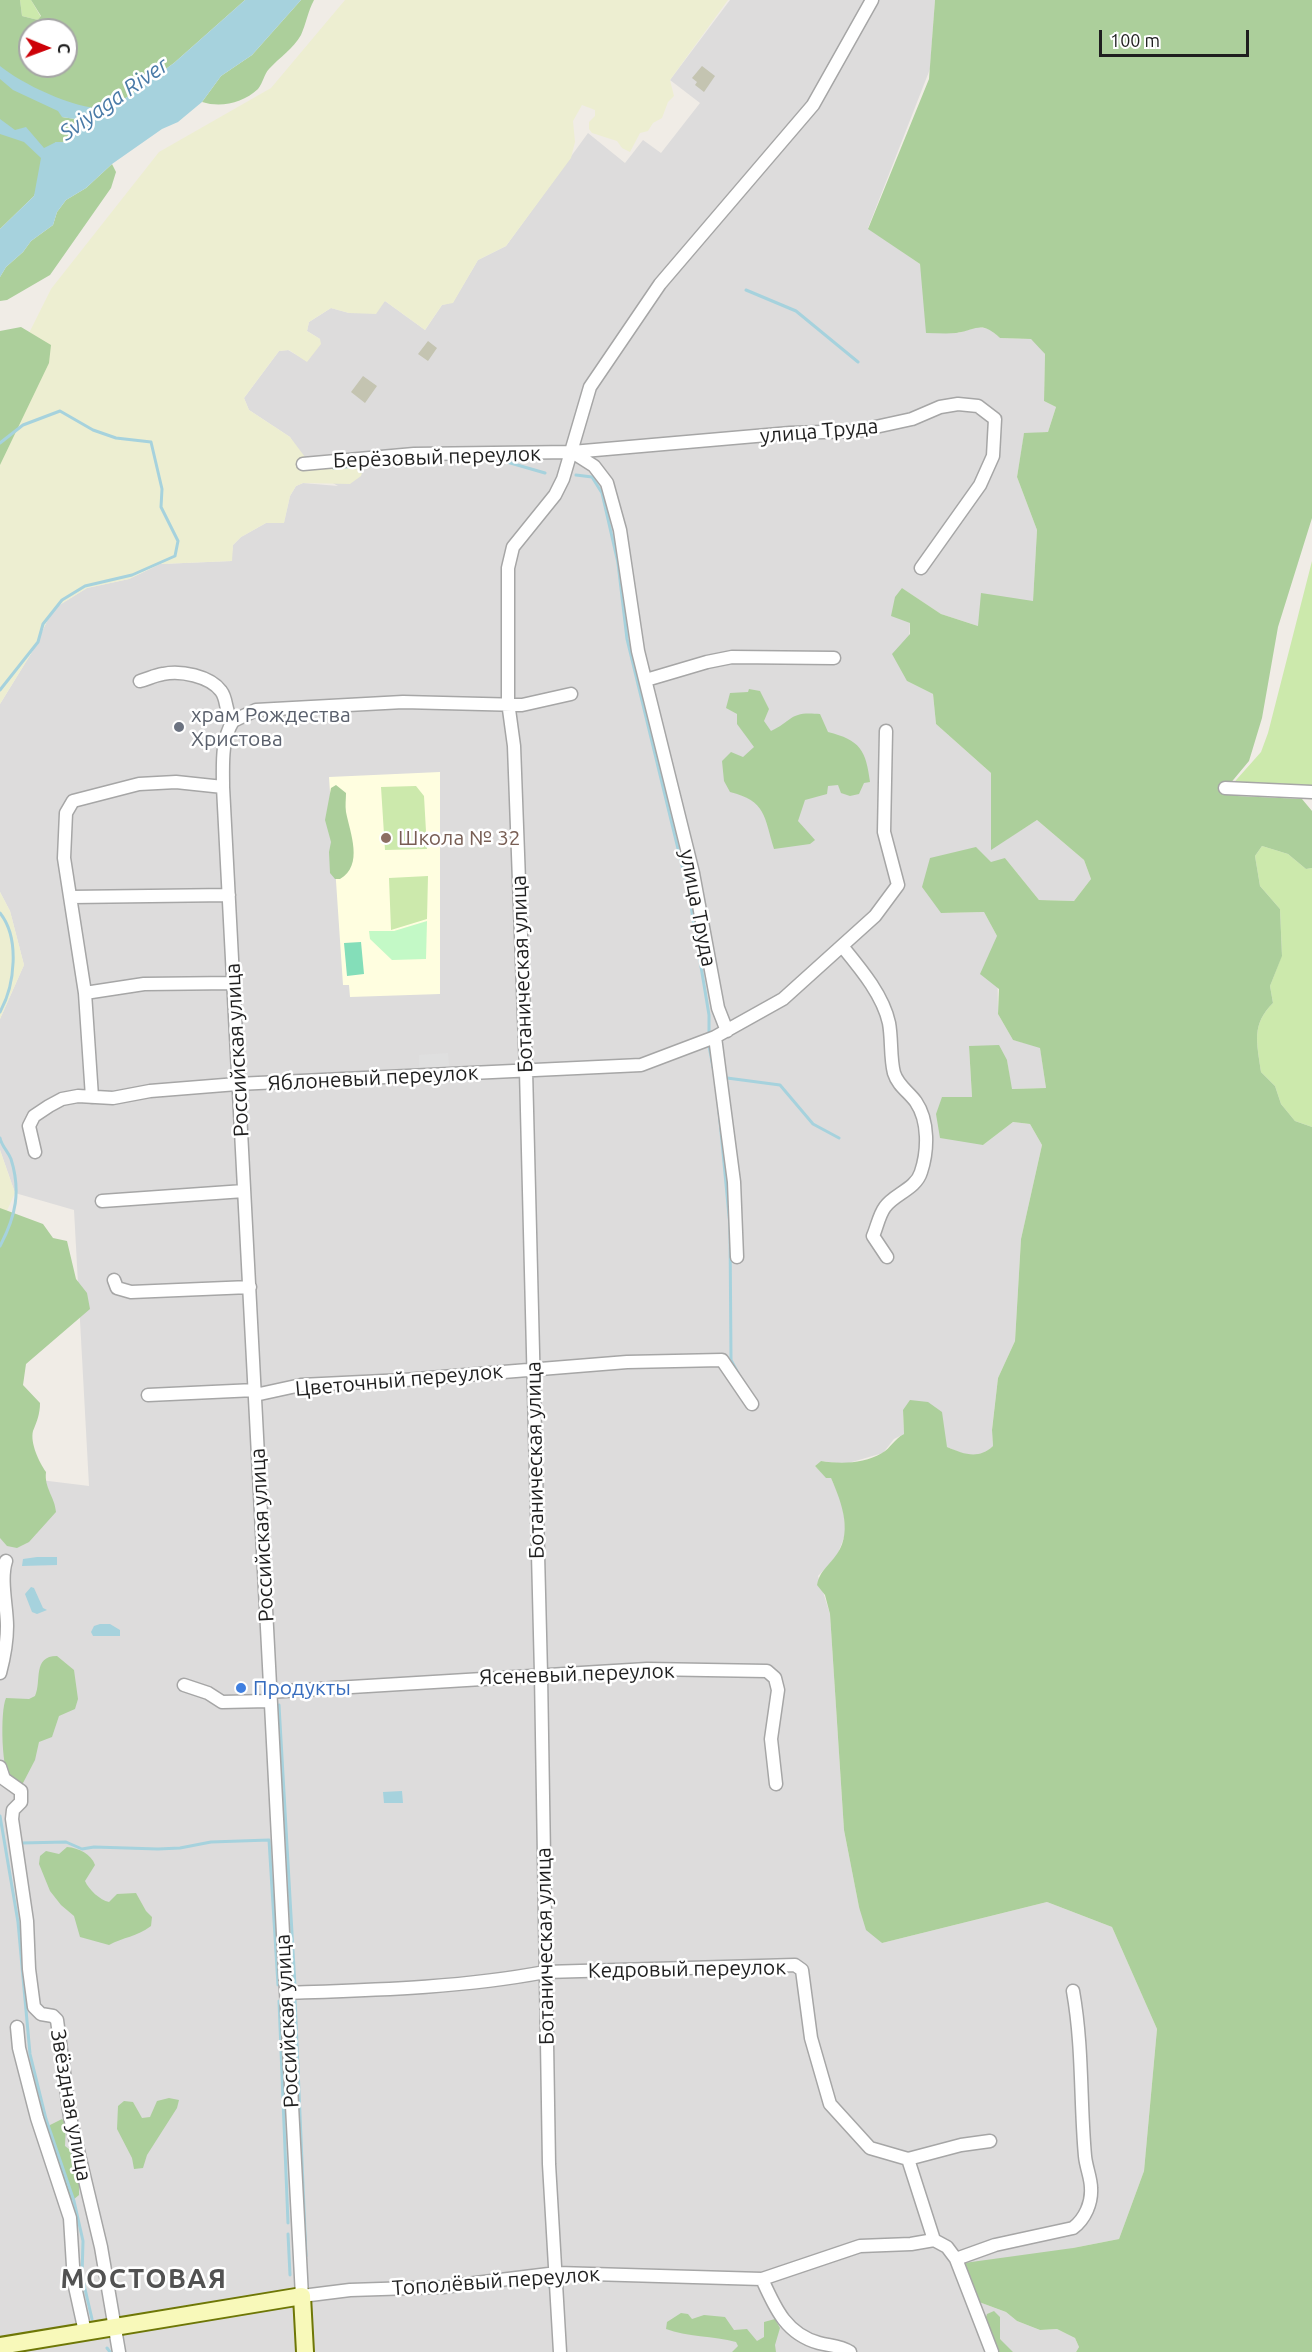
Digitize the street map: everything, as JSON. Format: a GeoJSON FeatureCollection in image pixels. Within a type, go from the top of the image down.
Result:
{"type":"FeatureCollection","features":[{"type":"Feature","properties":{"kind":"street"},"geometry":{"type":"LineString","coordinates":[[572,452],[590,387],[660,284],[813,105],[872,0]]}},
{"type":"Feature","properties":{"kind":"street","name":"улица Труда"},"geometry":{"type":"LineString","coordinates":[[572,452],[790,433],[857,431],[912,419],[940,407],[958,404],[978,406],[995,419],[993,456],[977,490],[921,568]]}},
{"type":"Feature","properties":{"kind":"street","name":"Берёзовый переулок"},"geometry":{"type":"LineString","coordinates":[[303,464],[414,454],[572,452]]}},
{"type":"Feature","properties":{"kind":"street","name":"Ботаническая улица"},"geometry":{"type":"LineString","coordinates":[[560,2352],[549,2164],[541,1674],[526,1070],[514,746],[508,702],[508,568],[513,547],[555,495],[572,452]]}},
{"type":"Feature","properties":{"kind":"street","name":"улица Труда"},"geometry":{"type":"LineString","coordinates":[[572,452],[594,466],[607,483],[624,549],[634,628],[693,873],[718,1008],[727,1030]]}},
{"type":"Feature","properties":{"kind":"street"},"geometry":{"type":"LineString","coordinates":[[646,680],[732,657],[834,658]]}},
{"type":"Feature","properties":{"kind":"street"},"geometry":{"type":"LineString","coordinates":[[140,681],[162,674],[186,674],[207,679],[222,691],[227,714],[233,721],[256,710],[403,702],[508,702],[522,705],[571,694]]}},
{"type":"Feature","properties":{"kind":"street","name":"Российская улица"},"geometry":{"type":"LineString","coordinates":[[233,721],[226,733],[223,746],[222,786],[305,2352]]}},
{"type":"Feature","properties":{"kind":"street","name":"Яблоневый переулок"},"geometry":{"type":"LineString","coordinates":[[35,1152],[29,1126],[34,1116],[62,1099],[113,1098],[150,1091],[237,1084],[641,1065],[715,1037],[783,999],[875,916],[898,885],[884,832],[886,731]]}},
{"type":"Feature","properties":{"kind":"street"},"geometry":{"type":"LineString","coordinates":[[92,1097],[85,993],[64,858],[66,813],[74,801],[140,784],[176,782],[222,786]]}},
{"type":"Feature","properties":{"kind":"street"},"geometry":{"type":"LineString","coordinates":[[1225,788],[1312,792]]}},
{"type":"Feature","properties":{"kind":"street"},"geometry":{"type":"LineString","coordinates":[[71,897],[229,895]]}},
{"type":"Feature","properties":{"kind":"street"},"geometry":{"type":"LineString","coordinates":[[842,946],[864,973],[884,1009],[889,1023],[894,1072],[900,1085],[915,1101],[924,1116],[927,1130],[921,1173],[914,1183],[885,1206],[873,1236],[887,1257]]}},
{"type":"Feature","properties":{"kind":"street"},"geometry":{"type":"LineString","coordinates":[[85,993],[144,984],[234,983]]}},
{"type":"Feature","properties":{"kind":"street"},"geometry":{"type":"LineString","coordinates":[[715,1037],[734,1182],[737,1257]]}},
{"type":"Feature","properties":{"kind":"street"},"geometry":{"type":"LineString","coordinates":[[102,1201],[244,1191]]}},
{"type":"Feature","properties":{"kind":"street"},"geometry":{"type":"LineString","coordinates":[[114,1280],[117,1288],[131,1292],[250,1287]]}},
{"type":"Feature","properties":{"kind":"street","name":"Цветочный переулок"},"geometry":{"type":"LineString","coordinates":[[148,1395],[255,1392],[301,1385],[627,1362],[722,1360],[752,1404]]}},
{"type":"Feature","properties":{"kind":"street"},"geometry":{"type":"LineString","coordinates":[[0,1673],[6,1647],[7,1624],[1,1574],[6,1561]]}},
{"type":"Feature","properties":{"kind":"street","name":"Ясеневый переулок"},"geometry":{"type":"LineString","coordinates":[[184,1685],[208,1693],[222,1702],[269,1696],[541,1674],[646,1669],[766,1671],[775,1678],[778,1690],[771,1739],[776,1784]]}},
{"type":"Feature","properties":{"kind":"street","name":"Звёздная улица"},"geometry":{"type":"LineString","coordinates":[[0,1767],[4,1779],[21,1791],[21,1802],[13,1810],[12,1819],[27,1921],[29,1969],[34,2007],[41,2014],[53,2016],[57,2020],[70,2117],[100,2247],[119,2352]]}},
{"type":"Feature","properties":{"kind":"street","name":"Кедровый переулок"},"geometry":{"type":"LineString","coordinates":[[286,1993],[502,1979],[546,1972],[795,1965],[802,1970],[811,2038],[830,2104],[870,2148],[895,2153],[908,2159]]}},
{"type":"Feature","properties":{"kind":"street"},"geometry":{"type":"LineString","coordinates":[[956,2259],[995,2245],[1073,2228],[1082,2222],[1088,2208],[1092,2188],[1085,2157],[1080,2030],[1073,1991]]}},
{"type":"Feature","properties":{"kind":"street","name":"Звёздная улица"},"geometry":{"type":"LineString","coordinates":[[17,2027],[19,2048],[37,2118],[70,2218],[74,2282],[85,2332]]}},
{"type":"Feature","properties":{"kind":"street"},"geometry":{"type":"LineString","coordinates":[[990,2141],[961,2145],[908,2159],[934,2240],[947,2247],[956,2259],[992,2352]]}},
{"type":"Feature","properties":{"kind":"street","name":"Тополёвый переулок"},"geometry":{"type":"LineString","coordinates":[[302,2296],[350,2290],[443,2287],[557,2273],[762,2279],[860,2246],[911,2244],[934,2240]]}},
{"type":"Feature","properties":{"kind":"street"},"geometry":{"type":"LineString","coordinates":[[762,2279],[778,2315],[788,2326],[810,2340],[840,2346],[850,2352]]}},
{"type":"Feature","properties":{"kind":"street"},"geometry":{"type":"LineString","coordinates":[[0,2346],[302,2296]]}},
{"type":"Feature","properties":{"kind":"shaded area"},"geometry":{"type":"Polygon","coordinates":[[[345,0],[728,0],[670,80],[674,96],[668,102],[662,118],[653,123],[648,131],[640,133],[630,152],[622,148],[617,141],[592,133],[589,129],[589,122],[595,116],[595,110],[582,105],[573,121],[575,142],[571,158],[506,246],[478,260],[453,303],[442,305],[425,330],[385,301],[376,314],[349,313],[331,308],[309,322],[307,331],[320,339],[321,344],[307,362],[289,350],[279,351],[244,398],[249,410],[290,437],[305,457],[306,468],[365,463],[361,476],[350,484],[303,483],[296,486],[290,496],[284,523],[266,523],[241,537],[233,545],[232,561],[160,564],[129,579],[87,588],[53,609],[32,652],[0,704],[0,391],[51,289],[159,152],[271,88],[345,0]]]}},
{"type":"Feature","properties":{"kind":"shaded area"},"geometry":{"type":"Polygon","coordinates":[[[730,0],[935,0],[930,69],[868,228],[920,264],[924,290],[958,333],[977,327],[990,329],[1000,338],[1031,339],[1038,344],[1045,354],[1044,401],[1056,407],[1048,432],[1024,434],[1017,477],[1037,530],[1033,601],[978,626],[941,614],[902,588],[910,623],[907,681],[933,694],[936,724],[991,773],[991,849],[1037,820],[1084,860],[1091,879],[1074,901],[1039,900],[1005,858],[941,913],[984,912],[997,936],[998,1014],[1013,1040],[1040,1047],[1046,1088],[1011,1089],[1007,1060],[969,1046],[972,1097],[983,1145],[1013,1122],[1030,1124],[1042,1145],[1021,1239],[1015,1341],[998,1378],[992,1429],[993,1446],[984,1454],[968,1456],[947,1447],[903,1410],[904,1434],[894,1439],[883,1453],[845,1464],[821,1461],[815,1466],[826,1477],[831,1478],[842,1502],[846,1532],[837,1556],[818,1576],[830,1614],[844,1830],[859,1907],[882,1943],[1047,1902],[1112,1927],[1157,2029],[1144,2171],[1119,2239],[1073,2248],[979,2302],[1006,2312],[1017,2321],[1040,2330],[1057,2329],[1075,2338],[1079,2347],[1076,2352],[0,2352],[0,1475],[89,1486],[74,1210],[15,1193],[0,1150],[0,1019],[24,965],[10,911],[0,892],[0,704],[32,652],[53,609],[87,588],[129,579],[160,564],[231,561],[233,545],[241,537],[266,523],[284,522],[290,496],[296,486],[303,483],[338,486],[306,468],[290,437],[249,410],[244,398],[279,351],[288,350],[307,361],[320,339],[307,331],[309,322],[331,308],[349,313],[385,301],[425,330],[442,305],[453,302],[478,260],[506,246],[588,133],[625,163],[643,140],[661,153],[700,103],[670,80],[730,0]]]}},
{"type":"Feature","properties":{"kind":"shaded area"},"geometry":{"type":"Polygon","coordinates":[[[702,66],[715,76],[704,92],[695,85],[697,82],[692,78],[702,66]]]}},
{"type":"Feature","properties":{"kind":"shaded area"},"geometry":{"type":"Polygon","coordinates":[[[428,341],[437,348],[428,361],[418,354],[428,341]]]}},
{"type":"Feature","properties":{"kind":"shaded area"},"geometry":{"type":"Polygon","coordinates":[[[363,376],[377,386],[365,403],[351,392],[363,376]]]}},
{"type":"Feature","properties":{"kind":"shaded area","name":"Школа № 32"},"geometry":{"type":"Polygon","coordinates":[[[440,772],[440,994],[350,997],[349,985],[343,985],[329,777],[440,772]]]}},
{"type":"Feature","properties":{"kind":"shaded area"},"geometry":{"type":"Polygon","coordinates":[[[0,892],[10,911],[24,965],[0,1019],[0,892]]]}},
{"type":"Feature","properties":{"kind":"shaded area"},"geometry":{"type":"Polygon","coordinates":[[[448,1053],[449,1067],[419,1068],[419,1055],[448,1053]]]}},
{"type":"Feature","properties":{"kind":"shaded area"},"geometry":{"type":"Polygon","coordinates":[[[0,1150],[15,1193],[0,1226],[0,1150]]]}},
{"type":"Feature","properties":{"kind":"green space"},"geometry":{"type":"Polygon","coordinates":[[[0,0],[20,0],[22,16],[30,18],[18,18],[18,78],[78,78],[78,18],[40,18],[41,16],[31,0],[245,0],[174,63],[112,108],[62,117],[75,119],[79,125],[68,142],[56,142],[34,196],[0,229],[0,0]]]}},
{"type":"Feature","properties":{"kind":"green space"},"geometry":{"type":"Polygon","coordinates":[[[20,0],[31,0],[41,17],[30,18],[22,16],[20,0]]]}},
{"type":"Feature","properties":{"kind":"green space"},"geometry":{"type":"Polygon","coordinates":[[[301,0],[314,0],[301,35],[267,71],[258,89],[246,98],[232,103],[202,102],[221,76],[252,55],[301,0]]]}},
{"type":"Feature","properties":{"kind":"green space"},"geometry":{"type":"Polygon","coordinates":[[[935,0],[1312,0],[1312,518],[1278,627],[1262,718],[1249,761],[1229,785],[1237,796],[1302,799],[1312,811],[1312,868],[1306,869],[1288,854],[1262,846],[1255,856],[1260,886],[1280,909],[1282,956],[1270,986],[1273,1003],[1258,1027],[1257,1043],[1261,1072],[1275,1086],[1281,1104],[1295,1121],[1312,1127],[1312,2352],[1076,2352],[1079,2347],[1075,2338],[1057,2329],[1040,2330],[1017,2321],[1006,2312],[979,2302],[964,2263],[1073,2248],[1119,2239],[1144,2171],[1157,2029],[1112,1927],[1047,1902],[882,1943],[866,1930],[859,1907],[844,1830],[830,1614],[825,1595],[817,1585],[821,1574],[840,1549],[845,1529],[842,1508],[831,1478],[826,1478],[815,1466],[821,1461],[844,1463],[860,1461],[875,1457],[885,1451],[904,1434],[903,1410],[910,1400],[928,1402],[942,1412],[947,1447],[976,1454],[993,1446],[992,1430],[998,1378],[1015,1341],[1021,1239],[1042,1145],[1030,1124],[1013,1122],[983,1145],[940,1138],[936,1114],[942,1097],[972,1097],[969,1046],[999,1045],[1007,1060],[1012,1089],[1046,1088],[1040,1048],[1013,1040],[998,1014],[999,989],[980,974],[997,936],[984,912],[941,913],[922,887],[930,858],[976,847],[991,862],[1005,858],[1039,900],[1074,901],[1091,879],[1084,860],[1037,820],[991,850],[991,773],[936,724],[933,694],[907,681],[892,654],[910,634],[910,623],[891,616],[895,597],[902,588],[941,614],[978,626],[981,593],[1033,601],[1037,530],[1017,477],[1024,433],[1048,432],[1056,407],[1044,401],[1045,354],[1031,339],[1000,338],[994,332],[983,328],[956,333],[926,333],[920,264],[868,229],[929,79],[935,0]]]}},
{"type":"Feature","properties":{"kind":"green space"},"geometry":{"type":"Polygon","coordinates":[[[112,164],[116,172],[111,188],[50,275],[7,300],[0,301],[0,277],[6,267],[23,252],[31,241],[53,225],[57,212],[66,200],[86,188],[112,164]]]}},
{"type":"Feature","properties":{"kind":"green space"},"geometry":{"type":"Polygon","coordinates":[[[21,327],[51,345],[49,363],[0,465],[0,331],[21,327]]]}},
{"type":"Feature","properties":{"kind":"green space"},"geometry":{"type":"Polygon","coordinates":[[[1312,561],[1312,792],[1229,788],[1261,752],[1268,733],[1312,561]]]}},
{"type":"Feature","properties":{"kind":"green space"},"geometry":{"type":"Polygon","coordinates":[[[749,689],[760,691],[769,709],[764,721],[771,731],[797,715],[820,714],[828,732],[848,739],[860,748],[863,754],[870,782],[864,783],[859,794],[850,796],[841,793],[838,785],[828,786],[827,794],[805,800],[798,821],[815,840],[810,844],[774,849],[765,819],[757,805],[751,800],[730,792],[724,781],[722,761],[731,752],[743,757],[754,747],[737,724],[737,714],[726,708],[730,693],[748,692],[749,689]]]}},
{"type":"Feature","properties":{"kind":"green space"},"geometry":{"type":"Polygon","coordinates":[[[336,785],[346,793],[346,812],[354,848],[352,866],[340,879],[335,879],[330,873],[331,842],[325,820],[331,788],[336,785]]]}},
{"type":"Feature","properties":{"kind":"green space"},"geometry":{"type":"Polygon","coordinates":[[[416,786],[424,796],[427,849],[385,850],[381,787],[416,786]]]}},
{"type":"Feature","properties":{"kind":"green space"},"geometry":{"type":"Polygon","coordinates":[[[1262,846],[1288,854],[1306,869],[1312,868],[1312,1127],[1295,1121],[1281,1104],[1275,1086],[1261,1072],[1257,1043],[1258,1027],[1273,1003],[1270,986],[1282,955],[1280,909],[1260,886],[1255,856],[1262,846]]]}},
{"type":"Feature","properties":{"kind":"green space"},"geometry":{"type":"Polygon","coordinates":[[[428,876],[427,919],[391,930],[389,878],[428,876]]]}},
{"type":"Feature","properties":{"kind":"green space"},"geometry":{"type":"Polygon","coordinates":[[[427,921],[426,959],[392,960],[370,939],[369,931],[394,931],[427,921]]]}},
{"type":"Feature","properties":{"kind":"green space"},"geometry":{"type":"Polygon","coordinates":[[[361,942],[364,974],[347,976],[344,943],[361,942]]]}},
{"type":"Feature","properties":{"kind":"green space"},"geometry":{"type":"Polygon","coordinates":[[[0,1208],[43,1224],[53,1238],[67,1241],[76,1279],[87,1293],[90,1309],[26,1364],[23,1385],[40,1403],[32,1436],[34,1447],[46,1472],[56,1512],[29,1542],[17,1548],[7,1546],[0,1538],[0,1208]]]}},
{"type":"Feature","properties":{"kind":"green space"},"geometry":{"type":"Polygon","coordinates":[[[57,1656],[74,1670],[78,1699],[75,1709],[59,1716],[52,1737],[39,1742],[35,1760],[23,1783],[12,1787],[8,1780],[3,1742],[3,1715],[6,1698],[29,1699],[35,1696],[41,1665],[49,1657],[57,1656]]]}},
{"type":"Feature","properties":{"kind":"green space"},"geometry":{"type":"Polygon","coordinates":[[[67,1847],[84,1852],[93,1861],[95,1865],[85,1881],[95,1894],[109,1902],[117,1894],[136,1893],[152,1917],[151,1926],[109,1945],[80,1937],[74,1916],[50,1891],[39,1864],[40,1856],[46,1851],[59,1854],[67,1847]]]}},
{"type":"Feature","properties":{"kind":"green space"},"geometry":{"type":"Polygon","coordinates":[[[169,2098],[179,2100],[177,2108],[147,2155],[143,2168],[134,2169],[132,2158],[117,2129],[118,2106],[124,2101],[133,2102],[142,2118],[150,2117],[157,2101],[169,2098]]]}},
{"type":"Feature","properties":{"kind":"green space"},"geometry":{"type":"Polygon","coordinates":[[[62,2119],[66,2123],[65,2146],[74,2153],[79,2168],[79,2195],[73,2200],[70,2200],[48,2133],[50,2125],[62,2119]]]}},
{"type":"Feature","properties":{"kind":"green space"},"geometry":{"type":"Polygon","coordinates":[[[994,2311],[1000,2317],[1000,2339],[1013,2352],[996,2352],[985,2320],[987,2314],[994,2311]]]}},
{"type":"Feature","properties":{"kind":"green space"},"geometry":{"type":"Polygon","coordinates":[[[681,2313],[688,2314],[692,2319],[704,2315],[725,2317],[734,2330],[747,2329],[757,2341],[764,2337],[764,2322],[775,2319],[780,2328],[775,2345],[776,2352],[732,2352],[738,2346],[736,2342],[682,2334],[666,2329],[667,2322],[681,2313]]]}},
{"type":"Feature","properties":{"kind":"water"},"geometry":{"type":"Polygon","coordinates":[[[245,0],[301,0],[252,55],[221,76],[202,102],[178,122],[162,129],[112,164],[86,188],[66,200],[57,212],[53,225],[31,241],[23,252],[6,267],[0,277],[0,229],[34,196],[41,158],[24,142],[0,134],[0,119],[15,130],[26,127],[44,148],[56,142],[68,142],[79,125],[75,119],[62,117],[58,111],[13,90],[0,79],[0,66],[38,89],[69,102],[112,108],[174,63],[245,0]]]}},
{"type":"Feature","properties":{"kind":"water"},"geometry":{"type":"Polygon","coordinates":[[[57,1557],[57,1565],[22,1566],[23,1559],[57,1557]]]}},
{"type":"Feature","properties":{"kind":"water"},"geometry":{"type":"Polygon","coordinates":[[[31,1587],[34,1588],[43,1608],[47,1610],[37,1614],[32,1612],[25,1594],[31,1587]]]}},
{"type":"Feature","properties":{"kind":"water"},"geometry":{"type":"Polygon","coordinates":[[[110,1624],[120,1630],[120,1636],[93,1636],[91,1632],[94,1626],[110,1624]]]}},
{"type":"Feature","properties":{"kind":"water"},"geometry":{"type":"Polygon","coordinates":[[[402,1791],[403,1803],[384,1803],[383,1792],[402,1791]]]}},
{"type":"Feature","properties":{"kind":"waterway"},"geometry":{"type":"LineString","coordinates":[[746,290],[796,311],[858,362]]}},
{"type":"Feature","properties":{"kind":"waterway"},"geometry":{"type":"LineString","coordinates":[[0,443],[23,425],[60,411],[93,430],[116,438],[151,442],[162,489],[161,507],[178,541],[175,556],[132,575],[85,586],[62,600],[43,624],[38,642],[0,690]]}},
{"type":"Feature","properties":{"kind":"waterway"},"geometry":{"type":"LineString","coordinates":[[486,459],[500,460],[545,473]]}},
{"type":"Feature","properties":{"kind":"waterway"},"geometry":{"type":"LineString","coordinates":[[333,468],[431,460]]}},
{"type":"Feature","properties":{"kind":"waterway"},"geometry":{"type":"LineString","coordinates":[[576,475],[592,477],[602,493],[618,563],[627,639],[689,894],[709,1015],[709,1035]]}},
{"type":"Feature","properties":{"kind":"waterway"},"geometry":{"type":"LineString","coordinates":[[0,913],[11,935],[13,948],[12,975],[0,1012]]}},
{"type":"Feature","properties":{"kind":"waterway"},"geometry":{"type":"LineString","coordinates":[[709,1046],[713,1067]]}},
{"type":"Feature","properties":{"kind":"waterway"},"geometry":{"type":"LineString","coordinates":[[727,1078],[780,1085],[813,1124],[839,1138]]}},
{"type":"Feature","properties":{"kind":"waterway"},"geometry":{"type":"LineString","coordinates":[[718,1100],[730,1226],[731,1360],[738,1373]]}},
{"type":"Feature","properties":{"kind":"waterway"},"geometry":{"type":"LineString","coordinates":[[0,1138],[11,1159],[16,1182],[13,1214],[0,1246]]}},
{"type":"Feature","properties":{"kind":"waterway"},"geometry":{"type":"LineString","coordinates":[[279,1705],[295,1986]]}},
{"type":"Feature","properties":{"kind":"waterway"},"geometry":{"type":"LineString","coordinates":[[0,1816],[18,1922],[30,2054],[46,2119],[74,2201],[83,2241],[82,2276],[92,2319]]}},
{"type":"Feature","properties":{"kind":"waterway"},"geometry":{"type":"LineString","coordinates":[[21,1843],[66,1842],[82,1849],[94,1847],[158,1849],[180,1848],[211,1842],[269,1840],[278,1985]]}},
{"type":"Feature","properties":{"kind":"waterway"},"geometry":{"type":"LineString","coordinates":[[295,1998],[306,2256]]}},
{"type":"Feature","properties":{"kind":"waterway"},"geometry":{"type":"LineString","coordinates":[[279,2001],[288,2223]]}},
{"type":"Feature","properties":{"kind":"waterway"},"geometry":{"type":"LineString","coordinates":[[288,2234],[290,2275]]}},
{"type":"Feature","properties":{"kind":"waterway"},"geometry":{"type":"LineString","coordinates":[[546,2281],[552,2291]]}},
{"type":"Feature","properties":{"kind":"waterway"},"geometry":{"type":"LineString","coordinates":[[107,2348],[110,2352]]}},
{"type":"Feature","properties":{"kind":"place","name":"храм Рождества Христова"},"geometry":{"type":"Point","coordinates":[179,727]}},
{"type":"Feature","properties":{"kind":"place","name":"Школа № 32"},"geometry":{"type":"Point","coordinates":[386,838]}},
{"type":"Feature","properties":{"kind":"place","name":"Продукты"},"geometry":{"type":"Point","coordinates":[241,1688]}},
{"type":"Feature","properties":{"kind":"district","name":"МОСТОВАЯ"},"geometry":{"type":"Point","coordinates":[144,2279]}},
{"type":"Feature","properties":{"kind":"water label","name":"Sviyaga River"},"geometry":{"type":"Point","coordinates":[114,99]}}]}
